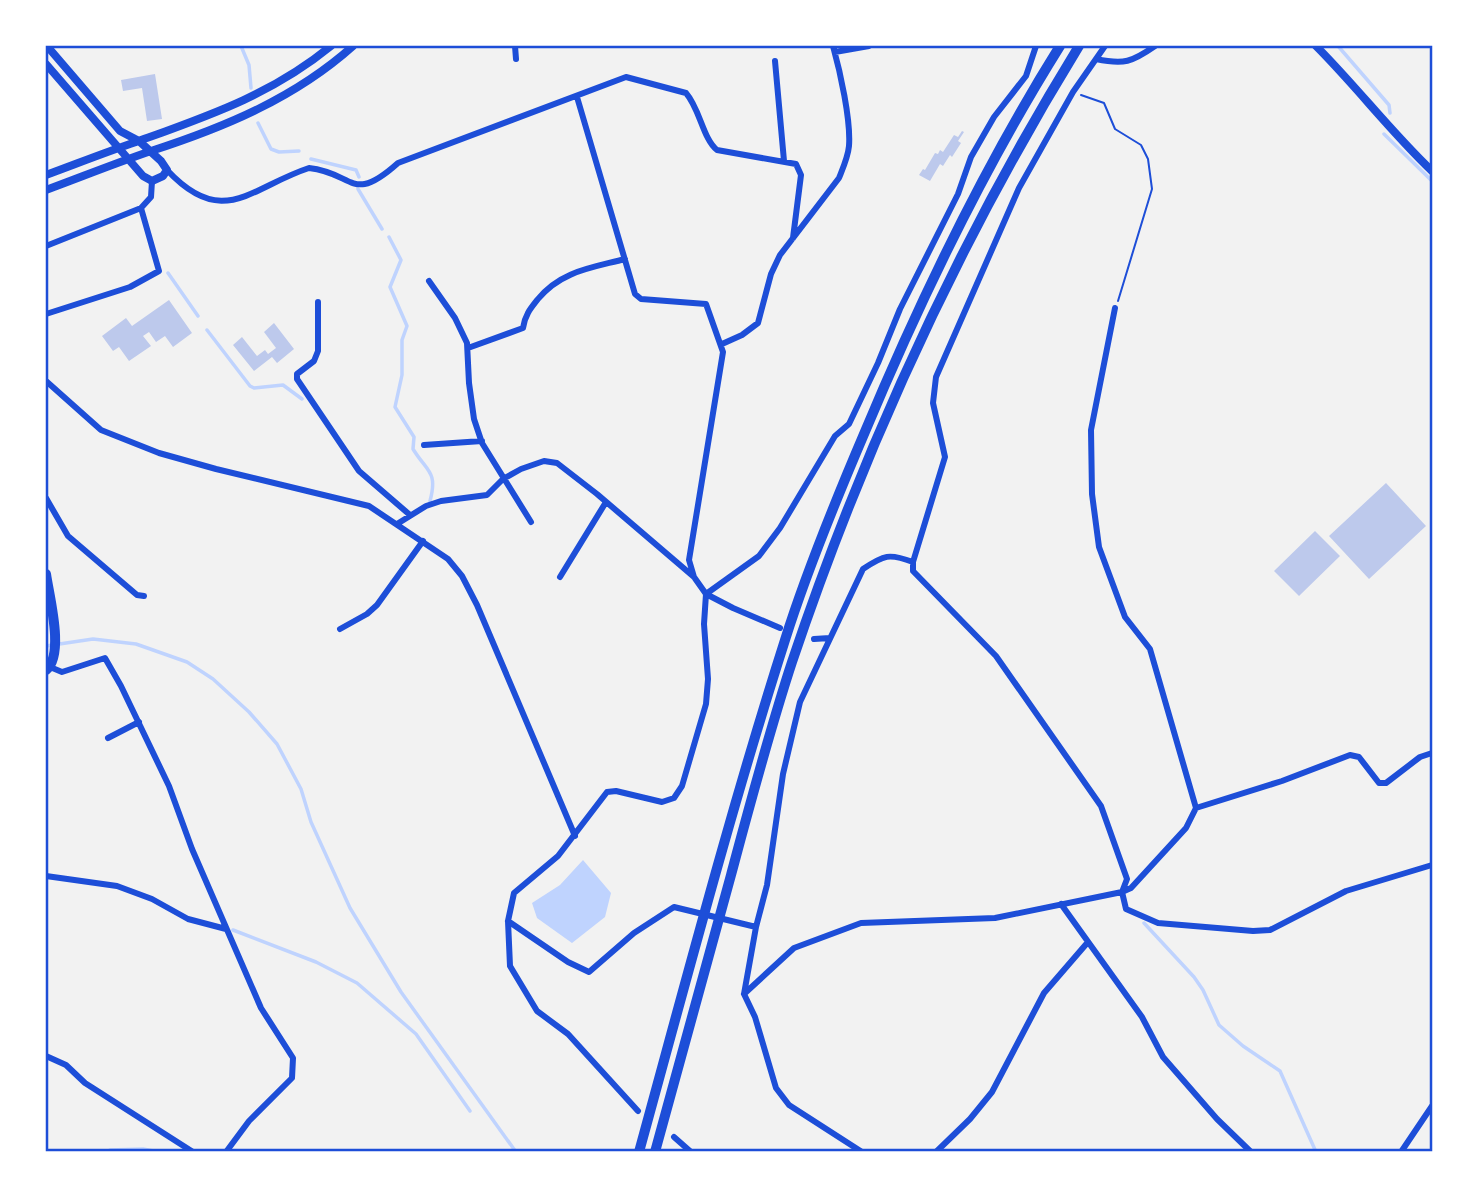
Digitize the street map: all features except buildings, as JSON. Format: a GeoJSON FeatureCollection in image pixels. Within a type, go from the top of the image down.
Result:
{"type":"FeatureCollection","features":[{"type":"Feature","properties":{"kind":"highway"},"geometry":{"type":"LineString","coordinates":[[639,1152],[754,742],[785,639],[815,553],[876,406],[948,245],[1060,46]]}},
{"type":"Feature","properties":{"kind":"highway"},"geometry":{"type":"LineString","coordinates":[[655,1152],[778,709],[839,536],[895,401],[943,297],[1005,173],[1079,46]]}},
{"type":"Feature","properties":{"kind":"main road"},"geometry":{"type":"LineString","coordinates":[[46,574],[55,636],[50,665]]}},
{"type":"Feature","properties":{"kind":"street"},"geometry":{"type":"LineString","coordinates":[[47,46],[120,131],[139,141],[162,161],[180,185],[200,196],[222,201],[242,199],[309,168],[320,169],[355,185],[369,183],[384,176],[398,163],[626,77],[686,93],[697,109],[709,140],[717,150],[796,164],[801,175],[793,239]]}},
{"type":"Feature","properties":{"kind":"street"},"geometry":{"type":"LineString","coordinates":[[46,175],[253,97],[308,65],[331,46]]}},
{"type":"Feature","properties":{"kind":"street"},"geometry":{"type":"LineString","coordinates":[[46,190],[205,132],[269,105],[310,81],[353,46]]}},
{"type":"Feature","properties":{"kind":"street"},"geometry":{"type":"LineString","coordinates":[[514,46],[516,59]]}},
{"type":"Feature","properties":{"kind":"street"},"geometry":{"type":"LineString","coordinates":[[722,344],[742,335],[758,323],[771,274],[780,256],[839,178],[849,147],[834,49],[869,46]]}},
{"type":"Feature","properties":{"kind":"street"},"geometry":{"type":"LineString","coordinates":[[706,593],[759,555],[780,528],[835,436],[849,424],[900,309],[958,194],[971,157],[994,117],[1026,76],[1036,46]]}},
{"type":"Feature","properties":{"kind":"street"},"geometry":{"type":"LineString","coordinates":[[1105,46],[1073,92],[1019,188],[936,377],[933,403],[945,457],[913,562],[913,571],[996,656],[1101,806],[1127,879],[1122,892],[1126,909],[1158,923],[1270,930],[1346,891],[1433,865]]}},
{"type":"Feature","properties":{"kind":"street"},"geometry":{"type":"LineString","coordinates":[[1096,59],[1113,63],[1135,60],[1154,46]]}},
{"type":"Feature","properties":{"kind":"street"},"geometry":{"type":"LineString","coordinates":[[1316,46],[1349,78],[1411,151],[1433,171]]}},
{"type":"Feature","properties":{"kind":"street"},"geometry":{"type":"LineString","coordinates":[[775,61],[784,161]]}},
{"type":"Feature","properties":{"kind":"street"},"geometry":{"type":"LineString","coordinates":[[46,64],[143,176],[152,181]]}},
{"type":"Feature","properties":{"kind":"street"},"geometry":{"type":"LineString","coordinates":[[577,97],[635,294],[641,299],[706,304],[722,344],[712,432],[689,560],[694,577]]}},
{"type":"Feature","properties":{"kind":"street"},"geometry":{"type":"LineString","coordinates":[[152,181],[163,176],[167,170]]}},
{"type":"Feature","properties":{"kind":"street"},"geometry":{"type":"LineString","coordinates":[[46,246],[141,208],[151,197],[152,181]]}},
{"type":"Feature","properties":{"kind":"street"},"geometry":{"type":"LineString","coordinates":[[46,314],[130,287],[159,271],[141,208]]}},
{"type":"Feature","properties":{"kind":"street"},"geometry":{"type":"LineString","coordinates":[[468,348],[523,328],[525,315],[550,285],[569,274],[625,259]]}},
{"type":"Feature","properties":{"kind":"street"},"geometry":{"type":"LineString","coordinates":[[429,281],[456,319],[468,348],[474,419],[482,441],[503,480],[531,522]]}},
{"type":"Feature","properties":{"kind":"street"},"geometry":{"type":"LineString","coordinates":[[318,302],[318,351],[314,361],[297,374],[297,379],[359,471],[410,515]]}},
{"type":"Feature","properties":{"kind":"street"},"geometry":{"type":"LineString","coordinates":[[744,994],[794,948],[861,923],[995,918],[1122,892],[1131,888],[1186,828],[1196,808],[1150,649],[1125,617],[1099,547],[1092,494],[1091,430],[1115,309]]}},
{"type":"Feature","properties":{"kind":"street"},"geometry":{"type":"LineString","coordinates":[[46,381],[101,430],[198,464],[290,489],[369,506],[454,566],[469,588],[575,836]]}},
{"type":"Feature","properties":{"kind":"street"},"geometry":{"type":"LineString","coordinates":[[424,445],[482,441]]}},
{"type":"Feature","properties":{"kind":"street"},"geometry":{"type":"LineString","coordinates":[[397,524],[442,501],[487,495],[503,480],[522,469],[544,461],[557,463],[694,577],[706,593],[779,628]]}},
{"type":"Feature","properties":{"kind":"street"},"geometry":{"type":"LineString","coordinates":[[46,498],[68,536],[137,595],[144,596]]}},
{"type":"Feature","properties":{"kind":"street"},"geometry":{"type":"LineString","coordinates":[[560,577],[606,502]]}},
{"type":"Feature","properties":{"kind":"street"},"geometry":{"type":"LineString","coordinates":[[340,629],[367,614],[377,605],[422,541]]}},
{"type":"Feature","properties":{"kind":"street"},"geometry":{"type":"LineString","coordinates":[[862,1152],[789,1105],[776,1088],[755,1017],[744,994],[755,927],[767,885],[783,774],[800,702],[863,569],[879,558],[894,555],[913,562]]}},
{"type":"Feature","properties":{"kind":"street"},"geometry":{"type":"LineString","coordinates":[[638,1111],[568,1034],[537,1011],[510,966],[508,921],[514,893],[558,856],[607,792],[616,791],[662,802],[674,797],[682,786],[706,704],[706,593]]}},
{"type":"Feature","properties":{"kind":"street"},"geometry":{"type":"LineString","coordinates":[[814,639],[830,638]]}},
{"type":"Feature","properties":{"kind":"street"},"geometry":{"type":"LineString","coordinates":[[50,665],[62,671],[105,658],[169,786],[192,849],[261,1008],[293,1058],[292,1078],[249,1121],[226,1152]]}},
{"type":"Feature","properties":{"kind":"street"},"geometry":{"type":"LineString","coordinates":[[108,738],[139,722]]}},
{"type":"Feature","properties":{"kind":"street"},"geometry":{"type":"LineString","coordinates":[[1196,808],[1292,778],[1350,755],[1359,757],[1379,783],[1386,783],[1420,757],[1433,753]]}},
{"type":"Feature","properties":{"kind":"street"},"geometry":{"type":"LineString","coordinates":[[46,876],[117,886],[152,899],[188,919],[226,929]]}},
{"type":"Feature","properties":{"kind":"street"},"geometry":{"type":"LineString","coordinates":[[1061,904],[1142,1017],[1163,1057],[1217,1119],[1251,1152]]}},
{"type":"Feature","properties":{"kind":"street"},"geometry":{"type":"LineString","coordinates":[[508,921],[568,962],[589,972],[634,933],[674,908],[755,927]]}},
{"type":"Feature","properties":{"kind":"street"},"geometry":{"type":"LineString","coordinates":[[936,1152],[970,1119],[992,1092],[1044,993],[1088,942]]}},
{"type":"Feature","properties":{"kind":"street"},"geometry":{"type":"LineString","coordinates":[[46,1056],[66,1065],[85,1083],[193,1152]]}},
{"type":"Feature","properties":{"kind":"street"},"geometry":{"type":"LineString","coordinates":[[1401,1152],[1433,1106]]}},
{"type":"Feature","properties":{"kind":"street"},"geometry":{"type":"LineString","coordinates":[[674,1137],[691,1152]]}},
{"type":"Feature","properties":{"kind":"path"},"geometry":{"type":"LineString","coordinates":[[1073,92],[1104,103],[1115,130],[1140,145],[1148,159],[1152,189],[1115,309]]}},
{"type":"Feature","properties":{"kind":"water"},"geometry":{"type":"Polygon","coordinates":[[[583,860],[611,893],[605,917],[572,943],[537,918],[532,903],[560,885],[583,860]]]}},
{"type":"Feature","properties":{"kind":"waterway"},"geometry":{"type":"LineString","coordinates":[[241,46],[249,65],[251,88]]}},
{"type":"Feature","properties":{"kind":"waterway"},"geometry":{"type":"LineString","coordinates":[[1338,46],[1389,105],[1390,113]]}},
{"type":"Feature","properties":{"kind":"waterway"},"geometry":{"type":"LineString","coordinates":[[258,123],[271,149],[279,152],[299,151]]}},
{"type":"Feature","properties":{"kind":"waterway"},"geometry":{"type":"LineString","coordinates":[[1384,134],[1432,181]]}},
{"type":"Feature","properties":{"kind":"waterway"},"geometry":{"type":"LineString","coordinates":[[311,159],[356,170],[359,177]]}},
{"type":"Feature","properties":{"kind":"waterway"},"geometry":{"type":"LineString","coordinates":[[358,189],[382,229]]}},
{"type":"Feature","properties":{"kind":"waterway"},"geometry":{"type":"LineString","coordinates":[[389,237],[401,260],[390,287],[407,326],[402,340],[402,375],[395,407],[414,437],[413,449],[432,477],[430,501]]}},
{"type":"Feature","properties":{"kind":"waterway"},"geometry":{"type":"LineString","coordinates":[[168,273],[198,316]]}},
{"type":"Feature","properties":{"kind":"waterway"},"geometry":{"type":"LineString","coordinates":[[207,330],[250,386],[254,388],[283,385],[302,399]]}},
{"type":"Feature","properties":{"kind":"waterway"},"geometry":{"type":"LineString","coordinates":[[46,646],[93,639],[136,644],[187,662],[213,679],[249,712],[277,744],[301,789],[311,822],[350,908],[401,992],[516,1152]]}},
{"type":"Feature","properties":{"kind":"waterway"},"geometry":{"type":"LineString","coordinates":[[1144,923],[1194,977],[1219,1025],[1243,1046],[1280,1071],[1316,1152]]}},
{"type":"Feature","properties":{"kind":"waterway"},"geometry":{"type":"LineString","coordinates":[[233,930],[316,962],[357,983],[416,1034],[470,1111]]}},
{"type":"Feature","properties":{"kind":"waterway"},"geometry":{"type":"LineString","coordinates":[[110,1150],[143,1149],[159,1152]]}}]}
